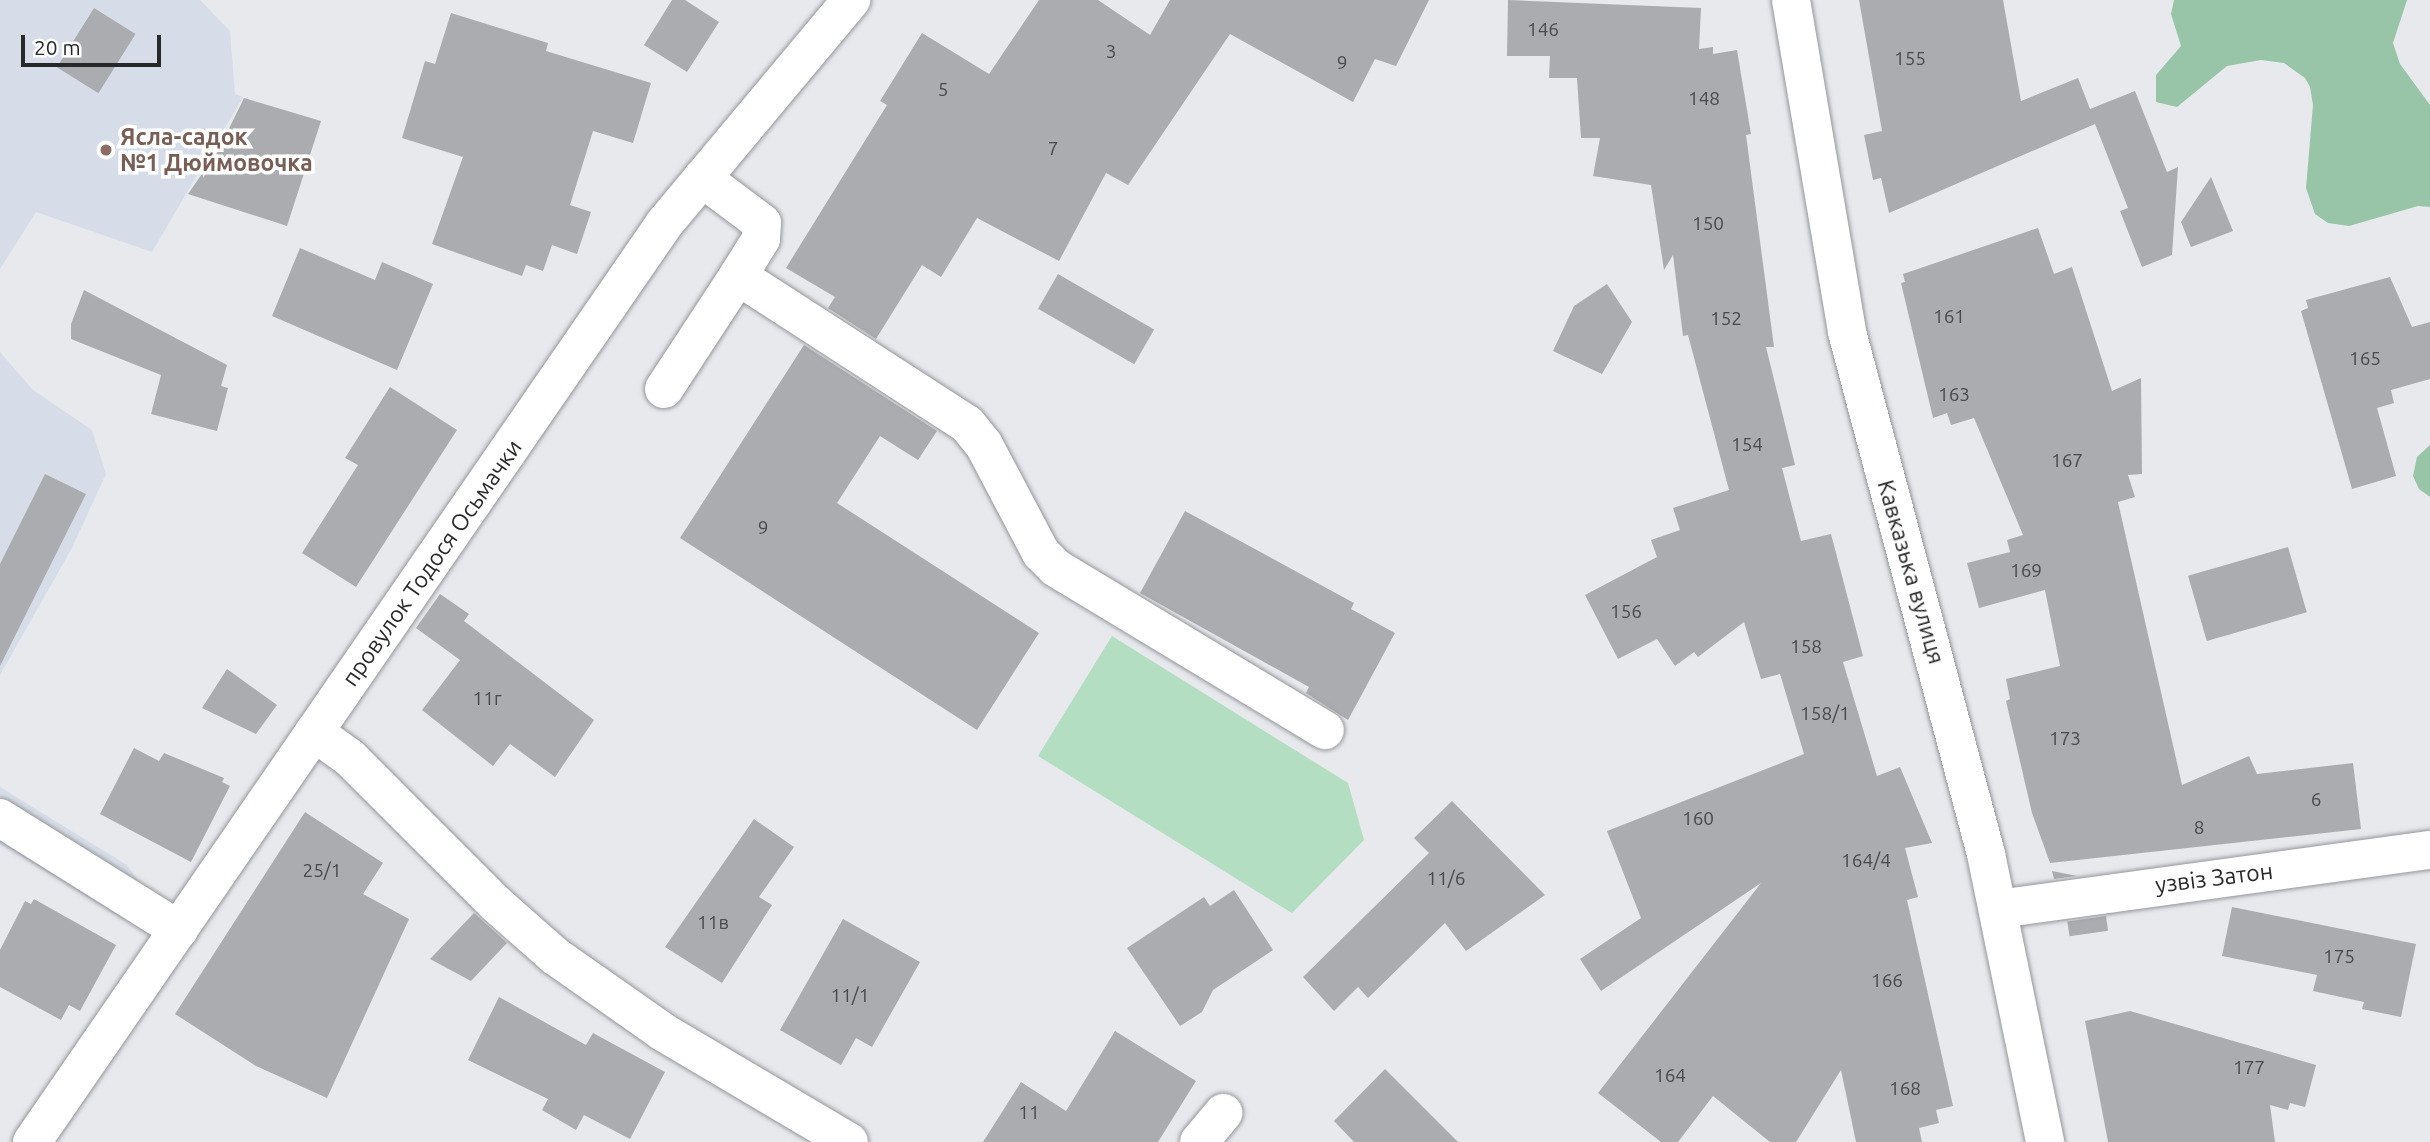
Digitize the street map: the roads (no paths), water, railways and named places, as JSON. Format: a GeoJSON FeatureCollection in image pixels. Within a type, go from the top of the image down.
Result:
{"type":"FeatureCollection","features":[{"type":"Feature","properties":{"kind":"street","name":"провулок Тодося Осьмачки"},"geometry":{"type":"LineString","coordinates":[[32,1142],[664,224],[851,0]]}},
{"type":"Feature","properties":{"kind":"street","name":"Кавказька вулиця"},"geometry":{"type":"LineString","coordinates":[[1791,0],[1847,332],[1998,909],[2045,1142]]}},
{"type":"Feature","properties":{"kind":"street"},"geometry":{"type":"LineString","coordinates":[[664,389],[761,239],[762,223],[702,178]]}},
{"type":"Feature","properties":{"kind":"street"},"geometry":{"type":"LineString","coordinates":[[738,276],[967,424],[984,445],[1041,553],[1056,568],[1325,730]]}},
{"type":"Feature","properties":{"kind":"street"},"geometry":{"type":"LineString","coordinates":[[314,732],[350,758],[496,904],[555,956],[663,1032],[849,1142]]}},
{"type":"Feature","properties":{"kind":"street"},"geometry":{"type":"LineString","coordinates":[[0,818],[179,930]]}},
{"type":"Feature","properties":{"kind":"street","name":"узвіз Затон"},"geometry":{"type":"LineString","coordinates":[[1998,909],[2430,850]]}},
{"type":"Feature","properties":{"kind":"street"},"geometry":{"type":"LineString","coordinates":[[1199,1142],[1223,1113]]}},
{"type":"Feature","properties":{"kind":"place","name":"Ясла-садок №1 Дюймовочка"},"geometry":{"type":"Point","coordinates":[106,150]}}]}
